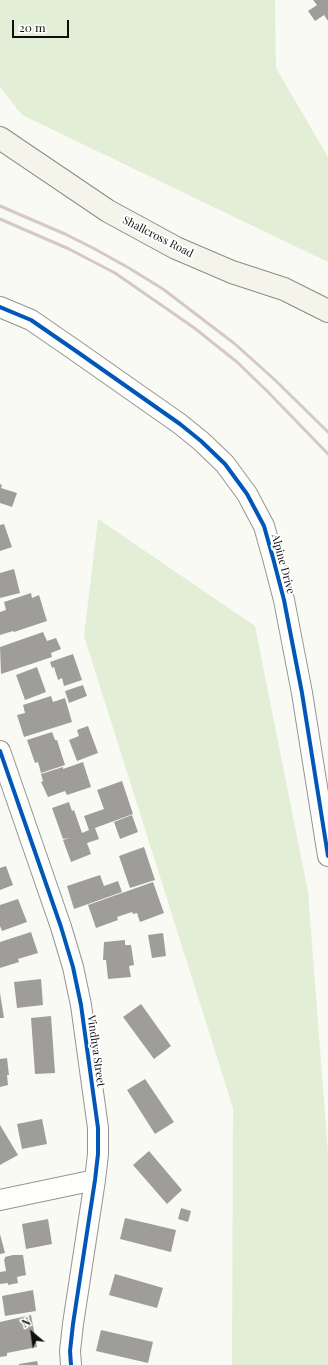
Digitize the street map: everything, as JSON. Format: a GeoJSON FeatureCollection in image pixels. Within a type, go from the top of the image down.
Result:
{"type":"FeatureCollection","features":[{"type":"Feature","properties":{"kind":"street","name":"Shallcross Road"},"geometry":{"type":"LineString","coordinates":[[0,138],[108,210],[176,248],[232,272],[284,289],[328,311]]}},
{"type":"Feature","properties":{"kind":"street","name":"Alpine Drive"},"geometry":{"type":"LineString","coordinates":[[0,307],[31,320],[180,424],[201,441],[225,464],[247,494],[264,526],[284,600],[302,693],[328,856]]}},
{"type":"Feature","properties":{"kind":"street","name":"Vindhya Street"},"geometry":{"type":"LineString","coordinates":[[0,751],[61,927],[73,967],[81,1005],[98,1128],[98,1154],[73,1324],[70,1352],[71,1365]]}},
{"type":"Feature","properties":{"kind":"street"},"geometry":{"type":"LineString","coordinates":[[0,1200],[95,1180]]}},
{"type":"Feature","properties":{"kind":"green space"},"geometry":{"type":"Polygon","coordinates":[[[0,0],[275,0],[276,68],[328,157],[328,262],[22,115],[0,87],[0,0]]]}},
{"type":"Feature","properties":{"kind":"green space"},"geometry":{"type":"Polygon","coordinates":[[[98,519],[255,626],[308,892],[328,1153],[328,1365],[232,1365],[233,1108],[84,636],[98,519]]]}},
{"type":"Feature","properties":{"kind":"building"},"geometry":{"type":"Polygon","coordinates":[[[313,0],[328,0],[328,21],[324,15],[315,21],[308,11],[317,5],[313,0]]]}},
{"type":"Feature","properties":{"kind":"building"},"geometry":{"type":"Polygon","coordinates":[[[0,484],[2,485],[1,488],[17,493],[12,507],[0,503],[0,484]]]}},
{"type":"Feature","properties":{"kind":"building"},"geometry":{"type":"Polygon","coordinates":[[[4,524],[12,547],[0,551],[0,525],[4,524]]]}},
{"type":"Feature","properties":{"kind":"building"},"geometry":{"type":"Polygon","coordinates":[[[14,569],[20,593],[0,598],[0,573],[14,569]]]}},
{"type":"Feature","properties":{"kind":"building"},"geometry":{"type":"Polygon","coordinates":[[[31,593],[32,598],[39,595],[47,621],[0,635],[0,612],[6,610],[4,602],[31,593]]]}},
{"type":"Feature","properties":{"kind":"building"},"geometry":{"type":"Polygon","coordinates":[[[43,632],[47,641],[56,638],[61,649],[51,653],[52,657],[1,674],[0,647],[43,632]]]}},
{"type":"Feature","properties":{"kind":"building"},"geometry":{"type":"Polygon","coordinates":[[[73,654],[82,680],[64,686],[62,678],[58,680],[54,667],[52,668],[50,662],[73,654]]]}},
{"type":"Feature","properties":{"kind":"building"},"geometry":{"type":"Polygon","coordinates":[[[37,667],[46,692],[25,700],[16,675],[37,667]]]}},
{"type":"Feature","properties":{"kind":"building"},"geometry":{"type":"Polygon","coordinates":[[[83,685],[87,696],[69,703],[65,691],[83,685]]]}},
{"type":"Feature","properties":{"kind":"building"},"geometry":{"type":"Polygon","coordinates":[[[51,696],[53,702],[65,698],[72,722],[24,737],[17,715],[25,713],[23,705],[51,696]]]}},
{"type":"Feature","properties":{"kind":"building"},"geometry":{"type":"Polygon","coordinates":[[[88,726],[98,753],[77,761],[69,740],[79,736],[77,730],[88,726]]]}},
{"type":"Feature","properties":{"kind":"building"},"geometry":{"type":"Polygon","coordinates":[[[52,732],[55,740],[57,740],[65,765],[41,773],[38,762],[35,763],[27,740],[52,732]]]}},
{"type":"Feature","properties":{"kind":"building"},"geometry":{"type":"Polygon","coordinates":[[[83,762],[91,787],[67,795],[65,791],[48,797],[41,782],[43,781],[41,774],[63,767],[63,769],[83,762]]]}},
{"type":"Feature","properties":{"kind":"building"},"geometry":{"type":"Polygon","coordinates":[[[122,781],[133,814],[95,828],[99,839],[87,843],[91,854],[71,862],[63,840],[69,838],[63,839],[52,808],[69,802],[72,811],[74,810],[82,833],[89,830],[84,816],[104,809],[97,790],[122,781]]]}},
{"type":"Feature","properties":{"kind":"building"},"geometry":{"type":"Polygon","coordinates":[[[132,815],[138,832],[120,839],[114,822],[132,815]]]}},
{"type":"Feature","properties":{"kind":"building"},"geometry":{"type":"Polygon","coordinates":[[[144,847],[155,880],[130,888],[119,856],[144,847]]]}},
{"type":"Feature","properties":{"kind":"building"},"geometry":{"type":"Polygon","coordinates":[[[6,866],[13,885],[0,890],[0,868],[6,866]]]}},
{"type":"Feature","properties":{"kind":"building"},"geometry":{"type":"Polygon","coordinates":[[[100,875],[104,886],[118,881],[122,892],[74,909],[67,886],[100,875]]]}},
{"type":"Feature","properties":{"kind":"building"},"geometry":{"type":"Polygon","coordinates":[[[153,882],[164,913],[140,922],[137,913],[133,914],[132,912],[117,917],[118,920],[96,928],[88,905],[153,882]]]}},
{"type":"Feature","properties":{"kind":"building"},"geometry":{"type":"Polygon","coordinates":[[[18,899],[27,922],[2,931],[0,926],[0,905],[18,899]]]}},
{"type":"Feature","properties":{"kind":"building"},"geometry":{"type":"Polygon","coordinates":[[[31,932],[38,953],[18,959],[19,962],[0,968],[0,942],[31,932]]]}},
{"type":"Feature","properties":{"kind":"building"},"geometry":{"type":"Polygon","coordinates":[[[163,933],[166,956],[152,958],[148,935],[163,933]]]}},
{"type":"Feature","properties":{"kind":"building"},"geometry":{"type":"Polygon","coordinates":[[[125,940],[125,945],[131,945],[134,965],[129,966],[131,977],[108,979],[106,960],[103,960],[104,942],[125,940]]]}},
{"type":"Feature","properties":{"kind":"building"},"geometry":{"type":"Polygon","coordinates":[[[41,979],[43,1005],[17,1008],[14,982],[41,979]]]}},
{"type":"Feature","properties":{"kind":"building"},"geometry":{"type":"Polygon","coordinates":[[[0,993],[4,1018],[0,1018],[0,993]]]}},
{"type":"Feature","properties":{"kind":"building"},"geometry":{"type":"Polygon","coordinates":[[[141,1004],[171,1046],[154,1059],[123,1017],[141,1004]]]}},
{"type":"Feature","properties":{"kind":"building"},"geometry":{"type":"Polygon","coordinates":[[[51,1016],[55,1073],[35,1074],[31,1018],[51,1016]]]}},
{"type":"Feature","properties":{"kind":"building"},"geometry":{"type":"Polygon","coordinates":[[[7,1058],[9,1075],[7,1075],[8,1085],[0,1087],[0,1059],[7,1058]]]}},
{"type":"Feature","properties":{"kind":"building"},"geometry":{"type":"Polygon","coordinates":[[[145,1079],[174,1122],[155,1134],[127,1090],[145,1079]]]}},
{"type":"Feature","properties":{"kind":"building"},"geometry":{"type":"Polygon","coordinates":[[[42,1119],[47,1144],[22,1149],[17,1124],[42,1119]]]}},
{"type":"Feature","properties":{"kind":"building"},"geometry":{"type":"Polygon","coordinates":[[[0,1125],[18,1155],[0,1165],[0,1125]]]}},
{"type":"Feature","properties":{"kind":"building"},"geometry":{"type":"Polygon","coordinates":[[[149,1151],[182,1190],[167,1204],[133,1165],[149,1151]]]}},
{"type":"Feature","properties":{"kind":"building"},"geometry":{"type":"Polygon","coordinates":[[[181,1208],[191,1211],[188,1222],[178,1219],[181,1208]]]}},
{"type":"Feature","properties":{"kind":"building"},"geometry":{"type":"Polygon","coordinates":[[[125,1218],[176,1230],[171,1252],[120,1239],[125,1218]]]}},
{"type":"Feature","properties":{"kind":"building"},"geometry":{"type":"Polygon","coordinates":[[[48,1219],[52,1244],[26,1249],[22,1224],[48,1219]]]}},
{"type":"Feature","properties":{"kind":"building"},"geometry":{"type":"Polygon","coordinates":[[[0,1234],[5,1253],[0,1254],[0,1234]]]}},
{"type":"Feature","properties":{"kind":"building"},"geometry":{"type":"Polygon","coordinates":[[[23,1255],[26,1275],[17,1277],[18,1283],[8,1285],[8,1283],[0,1284],[0,1272],[6,1271],[4,1259],[5,1257],[23,1255]]]}},
{"type":"Feature","properties":{"kind":"building"},"geometry":{"type":"Polygon","coordinates":[[[115,1274],[163,1288],[157,1308],[109,1295],[115,1274]]]}},
{"type":"Feature","properties":{"kind":"building"},"geometry":{"type":"Polygon","coordinates":[[[33,1290],[36,1311],[5,1316],[2,1296],[33,1290]]]}},
{"type":"Feature","properties":{"kind":"building"},"geometry":{"type":"Polygon","coordinates":[[[31,1315],[37,1347],[7,1353],[7,1356],[0,1357],[0,1322],[31,1315]]]}},
{"type":"Feature","properties":{"kind":"building"},"geometry":{"type":"Polygon","coordinates":[[[101,1330],[153,1342],[148,1363],[96,1351],[101,1330]]]}},
{"type":"Feature","properties":{"kind":"building"},"geometry":{"type":"Polygon","coordinates":[[[37,1361],[38,1365],[19,1365],[19,1364],[37,1361]]]}},
{"type":"Feature","properties":{"kind":"railway"},"geometry":{"type":"LineString","coordinates":[[0,206],[65,234],[93,248],[163,289],[235,344],[275,380],[328,432]]}},
{"type":"Feature","properties":{"kind":"railway"},"geometry":{"type":"LineString","coordinates":[[0,219],[69,249],[115,273],[193,327],[237,362],[328,454]]}},
{"type":"Feature","properties":{"kind":"cycle path"},"geometry":{"type":"LineString","coordinates":[[0,307],[31,320],[180,424],[201,441],[225,464],[247,494],[264,526],[284,600],[302,693],[328,856]]}},
{"type":"Feature","properties":{"kind":"cycle path"},"geometry":{"type":"LineString","coordinates":[[0,751],[61,927],[73,967],[81,1005],[98,1128],[98,1154],[73,1324],[70,1351],[71,1365]]}}]}
